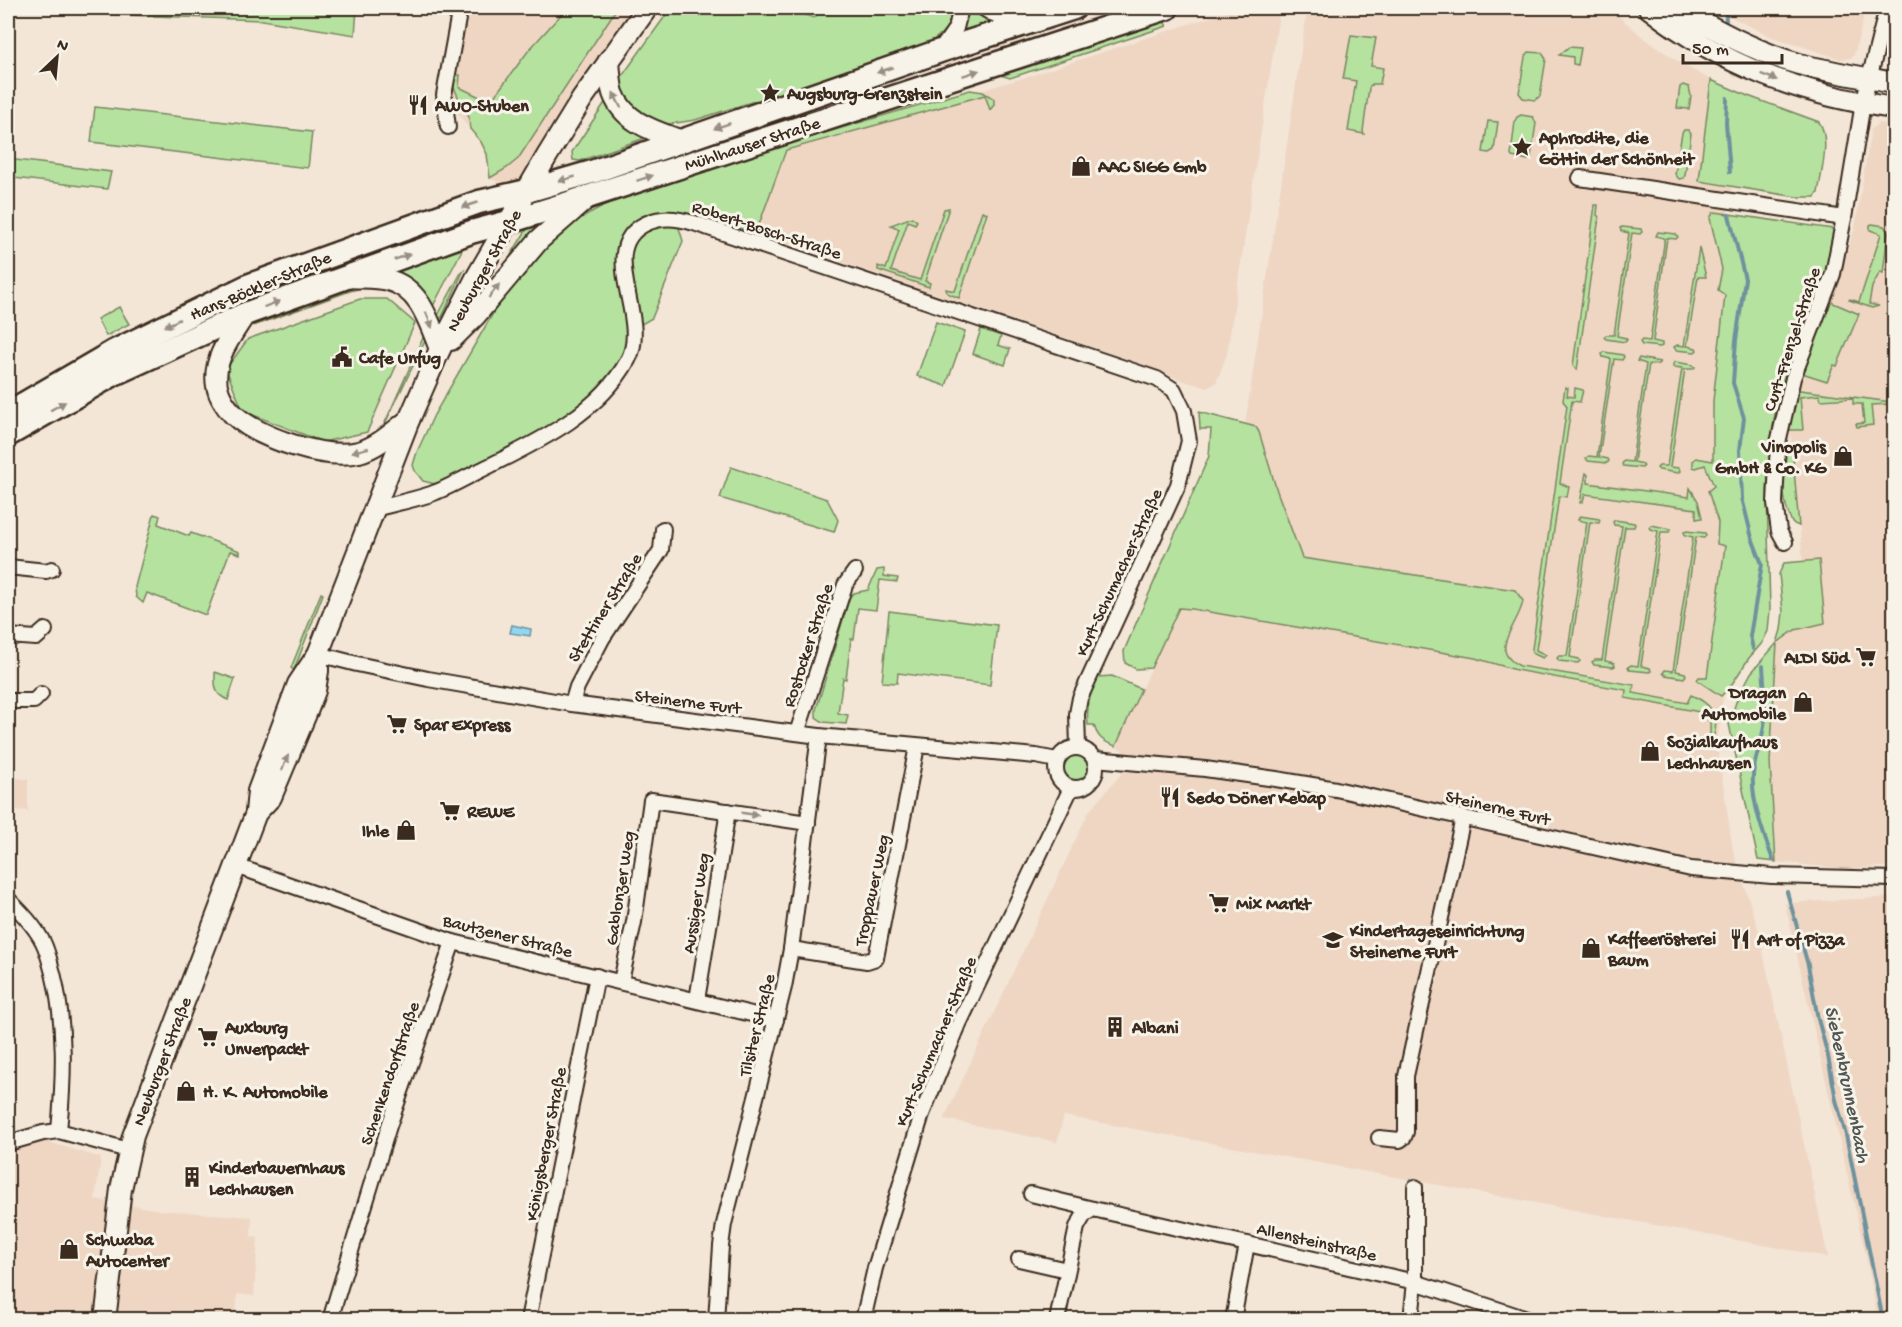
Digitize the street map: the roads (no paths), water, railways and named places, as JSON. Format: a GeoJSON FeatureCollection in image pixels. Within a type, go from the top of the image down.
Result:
{"type":"FeatureCollection","features":[{"type":"Feature","properties":{"kind":"main road","name":"Mühlhauser Straße"},"geometry":{"type":"LineString","coordinates":[[527,191],[591,172],[1022,23],[1074,8]]}},
{"type":"Feature","properties":{"kind":"main road","name":"Mühlhauser Straße"},"geometry":{"type":"LineString","coordinates":[[508,222],[1167,8]]}},
{"type":"Feature","properties":{"kind":"main road","name":"Hans-Böckler-Straße"},"geometry":{"type":"LineString","coordinates":[[8,413],[113,352],[250,285],[479,202],[527,191]]}},
{"type":"Feature","properties":{"kind":"main road","name":"Hans-Böckler-Straße"},"geometry":{"type":"LineString","coordinates":[[8,435],[114,374],[245,314],[471,232],[508,222]]}},
{"type":"Feature","properties":{"kind":"street"},"geometry":{"type":"LineString","coordinates":[[448,127],[444,95],[460,8]]}},
{"type":"Feature","properties":{"kind":"street","name":"Neuburger Straße"},"geometry":{"type":"LineString","coordinates":[[105,1320],[116,1224],[128,1150],[256,813],[271,797],[308,710],[315,691],[318,654],[409,420],[440,349],[508,222],[582,99],[647,8]]}},
{"type":"Feature","properties":{"kind":"street"},"geometry":{"type":"LineString","coordinates":[[940,51],[956,28],[961,8]]}},
{"type":"Feature","properties":{"kind":"street"},"geometry":{"type":"LineString","coordinates":[[983,8],[1022,23]]}},
{"type":"Feature","properties":{"kind":"street"},"geometry":{"type":"LineString","coordinates":[[1649,8],[1676,29],[1740,65],[1806,90],[1894,108]]}},
{"type":"Feature","properties":{"kind":"street"},"geometry":{"type":"LineString","coordinates":[[1677,8],[1738,41],[1769,54],[1798,63],[1894,83]]}},
{"type":"Feature","properties":{"kind":"street","name":"Curt-Frenzel-Straße"},"geometry":{"type":"LineString","coordinates":[[1785,542],[1779,531],[1775,503],[1778,443],[1793,378],[1833,274],[1863,103],[1887,8]]}},
{"type":"Feature","properties":{"kind":"street"},"geometry":{"type":"LineString","coordinates":[[609,60],[613,92],[620,107],[649,129],[682,141]]}},
{"type":"Feature","properties":{"kind":"street"},"geometry":{"type":"LineString","coordinates":[[1580,178],[1844,218]]}},
{"type":"Feature","properties":{"kind":"street"},"geometry":{"type":"LineString","coordinates":[[347,277],[386,280],[404,287],[425,311],[440,349],[464,327],[539,240],[590,196]]}},
{"type":"Feature","properties":{"kind":"street","name":"Robert-Bosch-Straße"},"geometry":{"type":"LineString","coordinates":[[374,509],[433,493],[560,428],[598,399],[630,357],[635,330],[632,306],[623,274],[623,254],[629,240],[639,227],[654,220],[667,218],[694,222],[1157,379],[1174,390],[1184,411]]}},
{"type":"Feature","properties":{"kind":"street"},"geometry":{"type":"LineString","coordinates":[[245,314],[222,351],[217,386],[228,408],[245,423],[286,442],[340,454],[357,453],[372,447],[409,420]]}},
{"type":"Feature","properties":{"kind":"street","name":"Kurt-Schumacher-Straße"},"geometry":{"type":"LineString","coordinates":[[1078,747],[1077,714],[1080,698],[1178,485],[1189,441],[1184,411]]}},
{"type":"Feature","properties":{"kind":"street","name":"Stettiner Straße"},"geometry":{"type":"LineString","coordinates":[[572,704],[577,687],[602,639],[661,550],[663,529]]}},
{"type":"Feature","properties":{"kind":"street"},"geometry":{"type":"LineString","coordinates":[[8,567],[46,572],[52,569]]}},
{"type":"Feature","properties":{"kind":"street","name":"Rostocker Straße"},"geometry":{"type":"LineString","coordinates":[[797,733],[845,585],[855,571]]}},
{"type":"Feature","properties":{"kind":"street"},"geometry":{"type":"LineString","coordinates":[[8,636],[36,638],[45,630]]}},
{"type":"Feature","properties":{"kind":"street","name":"Steinerne Furt"},"geometry":{"type":"LineString","coordinates":[[318,654],[364,666],[572,704],[819,736],[1036,756],[1057,760]]}},
{"type":"Feature","properties":{"kind":"street"},"geometry":{"type":"LineString","coordinates":[[8,701],[34,701],[41,694]]}},
{"type":"Feature","properties":{"kind":"street","name":"Tilsiter Straße"},"geometry":{"type":"LineString","coordinates":[[717,1320],[720,1246],[776,1020],[791,949],[819,736]]}},
{"type":"Feature","properties":{"kind":"street","name":"Troppauer Weg"},"geometry":{"type":"LineString","coordinates":[[791,949],[867,961],[876,958],[917,746]]}},
{"type":"Feature","properties":{"kind":"street"},"geometry":{"type":"LineString","coordinates":[[1078,747],[1088,751],[1095,759],[1097,770],[1091,782],[1078,788],[1071,788],[1063,784],[1057,776],[1057,760],[1067,749],[1078,747]]}},
{"type":"Feature","properties":{"kind":"street","name":"Steinerne Furt"},"geometry":{"type":"LineString","coordinates":[[1095,759],[1205,769],[1336,789],[1691,870],[1772,876],[1894,879]]}},
{"type":"Feature","properties":{"kind":"street","name":"Kurt-Schumacher-Straße"},"geometry":{"type":"LineString","coordinates":[[863,1320],[875,1268],[922,1114],[959,1024],[1071,788]]}},
{"type":"Feature","properties":{"kind":"street","name":"Gablonzer Weg"},"geometry":{"type":"LineString","coordinates":[[621,981],[634,922],[651,800],[728,811]]}},
{"type":"Feature","properties":{"kind":"street"},"geometry":{"type":"LineString","coordinates":[[728,811],[808,823]]}},
{"type":"Feature","properties":{"kind":"street","name":"Aussiger Weg"},"geometry":{"type":"LineString","coordinates":[[697,1000],[728,811]]}},
{"type":"Feature","properties":{"kind":"street"},"geometry":{"type":"LineString","coordinates":[[1379,1138],[1400,1140],[1406,1132],[1406,1076],[1463,818]]}},
{"type":"Feature","properties":{"kind":"street","name":"Bautzener Straße"},"geometry":{"type":"LineString","coordinates":[[236,866],[453,942],[776,1020]]}},
{"type":"Feature","properties":{"kind":"street"},"geometry":{"type":"LineString","coordinates":[[8,899],[27,919],[43,942],[58,996],[64,1075],[59,1131]]}},
{"type":"Feature","properties":{"kind":"street","name":"Schenkendorfstraße"},"geometry":{"type":"LineString","coordinates":[[330,1320],[389,1126],[453,942]]}},
{"type":"Feature","properties":{"kind":"street","name":"Königsberger Straße"},"geometry":{"type":"LineString","coordinates":[[528,1320],[597,976]]}},
{"type":"Feature","properties":{"kind":"street"},"geometry":{"type":"LineString","coordinates":[[8,1143],[59,1131],[128,1150]]}},
{"type":"Feature","properties":{"kind":"street"},"geometry":{"type":"LineString","coordinates":[[1411,1320],[1415,1282],[1415,1187]]}},
{"type":"Feature","properties":{"kind":"street","name":"Allensteinstraße"},"geometry":{"type":"LineString","coordinates":[[1032,1194],[1415,1282],[1530,1320]]}},
{"type":"Feature","properties":{"kind":"street"},"geometry":{"type":"LineString","coordinates":[[1057,1320],[1077,1227],[1084,1215],[1093,1209]]}},
{"type":"Feature","properties":{"kind":"street"},"geometry":{"type":"LineString","coordinates":[[1233,1320],[1247,1244]]}},
{"type":"Feature","properties":{"kind":"street"},"geometry":{"type":"LineString","coordinates":[[1019,1259],[1067,1270]]}},
{"type":"Feature","properties":{"kind":"water"},"geometry":{"type":"Polygon","coordinates":[[[512,625],[531,629],[530,636],[510,633],[512,625]]]}},
{"type":"Feature","properties":{"kind":"waterway","name":"Siebenbrunnenbach"},"geometry":{"type":"LineString","coordinates":[[1725,8],[1726,21]]}},
{"type":"Feature","properties":{"kind":"waterway","name":"Siebenbrunnenbach"},"geometry":{"type":"LineString","coordinates":[[1727,98],[1726,123],[1730,172]]}},
{"type":"Feature","properties":{"kind":"waterway","name":"Siebenbrunnenbach"},"geometry":{"type":"LineString","coordinates":[[1729,215],[1745,279],[1736,340],[1733,383],[1744,418],[1740,450],[1742,498],[1752,538],[1762,564],[1750,636],[1753,649]]}},
{"type":"Feature","properties":{"kind":"waterway","name":"Siebenbrunnenbach"},"geometry":{"type":"LineString","coordinates":[[1763,666],[1765,718],[1754,769],[1753,785],[1759,818],[1773,860]]}},
{"type":"Feature","properties":{"kind":"waterway","name":"Siebenbrunnenbach"},"geometry":{"type":"LineString","coordinates":[[1787,892],[1808,965],[1836,1100],[1846,1135],[1883,1320]]}},
{"type":"Feature","properties":{"kind":"place","name":"Augsburg-Grenzstein"},"geometry":{"type":"Point","coordinates":[770,93]}},
{"type":"Feature","properties":{"kind":"place","name":"AWO-Stuben"},"geometry":{"type":"Point","coordinates":[418,105]}},
{"type":"Feature","properties":{"kind":"place","name":"Aphrodite, die Göttin der Schönheit"},"geometry":{"type":"Point","coordinates":[1522,147]}},
{"type":"Feature","properties":{"kind":"place","name":"AAC SIGG Gmb"},"geometry":{"type":"Point","coordinates":[1081,166]}},
{"type":"Feature","properties":{"kind":"place","name":"Cafe Unfug"},"geometry":{"type":"Point","coordinates":[342,357]}},
{"type":"Feature","properties":{"kind":"place","name":"Vinopolis GmbH & Co. KG"},"geometry":{"type":"Point","coordinates":[1843,456]}},
{"type":"Feature","properties":{"kind":"place","name":"ALDI Süd"},"geometry":{"type":"Point","coordinates":[1866,657]}},
{"type":"Feature","properties":{"kind":"place","name":"Dragan Automobile"},"geometry":{"type":"Point","coordinates":[1803,702]}},
{"type":"Feature","properties":{"kind":"place","name":"Spar Express"},"geometry":{"type":"Point","coordinates":[397,724]}},
{"type":"Feature","properties":{"kind":"place","name":"Sozialkaufhaus Lechhausen"},"geometry":{"type":"Point","coordinates":[1650,751]}},
{"type":"Feature","properties":{"kind":"place","name":"Sedo Döner Kebap"},"geometry":{"type":"Point","coordinates":[1170,797]}},
{"type":"Feature","properties":{"kind":"place","name":"REWE"},"geometry":{"type":"Point","coordinates":[450,811]}},
{"type":"Feature","properties":{"kind":"place","name":"Ihle"},"geometry":{"type":"Point","coordinates":[406,830]}},
{"type":"Feature","properties":{"kind":"place","name":"Mix Markt"},"geometry":{"type":"Point","coordinates":[1219,903]}},
{"type":"Feature","properties":{"kind":"place","name":"Art of Pizza"},"geometry":{"type":"Point","coordinates":[1740,939]}},
{"type":"Feature","properties":{"kind":"place","name":"Kindertageseinrichtung Steinerne Furt"},"geometry":{"type":"Point","coordinates":[1333,940]}},
{"type":"Feature","properties":{"kind":"place","name":"Kaffeerösterei Baum"},"geometry":{"type":"Point","coordinates":[1591,948]}},
{"type":"Feature","properties":{"kind":"place","name":"Albani"},"geometry":{"type":"Point","coordinates":[1115,1027]}},
{"type":"Feature","properties":{"kind":"place","name":"Auxburg Unverpackt"},"geometry":{"type":"Point","coordinates":[208,1037]}},
{"type":"Feature","properties":{"kind":"place","name":"H. K. Automobile"},"geometry":{"type":"Point","coordinates":[186,1091]}},
{"type":"Feature","properties":{"kind":"place","name":"Kinderbauernhaus Lechhausen"},"geometry":{"type":"Point","coordinates":[192,1177]}},
{"type":"Feature","properties":{"kind":"place","name":"Schwaba Autocenter"},"geometry":{"type":"Point","coordinates":[69,1249]}}]}
